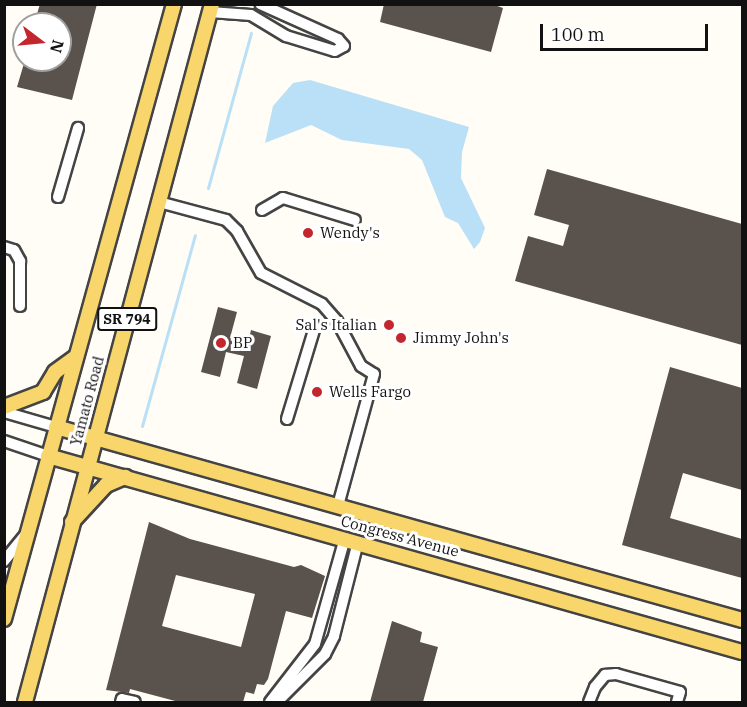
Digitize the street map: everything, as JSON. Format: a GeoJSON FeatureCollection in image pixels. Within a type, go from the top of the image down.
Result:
{"type":"FeatureCollection","features":[{"type":"Feature","properties":{"kind":"main road","name":"Yamato Road"},"geometry":{"type":"LineString","coordinates":[[4,619],[174,4]]}},
{"type":"Feature","properties":{"kind":"main road","name":"Yamato Road"},"geometry":{"type":"LineString","coordinates":[[25,702],[93,437],[211,8]]}},
{"type":"Feature","properties":{"kind":"main road"},"geometry":{"type":"LineString","coordinates":[[4,407],[43,392],[55,372],[76,357]]}},
{"type":"Feature","properties":{"kind":"main road","name":"Congress Avenue"},"geometry":{"type":"LineString","coordinates":[[56,427],[742,620]]}},
{"type":"Feature","properties":{"kind":"main road","name":"Congress Avenue"},"geometry":{"type":"LineString","coordinates":[[48,456],[742,652]]}},
{"type":"Feature","properties":{"kind":"main road"},"geometry":{"type":"LineString","coordinates":[[71,523],[106,485],[125,477]]}},
{"type":"Feature","properties":{"kind":"street"},"geometry":{"type":"LineString","coordinates":[[211,8],[251,15],[286,36],[334,51],[344,46],[338,39],[260,4]]}},
{"type":"Feature","properties":{"kind":"street"},"geometry":{"type":"LineString","coordinates":[[58,197],[78,128]]}},
{"type":"Feature","properties":{"kind":"street"},"geometry":{"type":"LineString","coordinates":[[262,210],[283,198],[355,220]]}},
{"type":"Feature","properties":{"kind":"street"},"geometry":{"type":"LineString","coordinates":[[159,202],[226,220],[237,231],[261,273],[322,304],[337,321],[361,366],[374,374],[338,506]]}},
{"type":"Feature","properties":{"kind":"street"},"geometry":{"type":"LineString","coordinates":[[4,247],[14,250],[20,261],[20,306]]}},
{"type":"Feature","properties":{"kind":"street"},"geometry":{"type":"LineString","coordinates":[[287,419],[315,327]]}},
{"type":"Feature","properties":{"kind":"street"},"geometry":{"type":"LineString","coordinates":[[4,412],[56,427]]}},
{"type":"Feature","properties":{"kind":"street"},"geometry":{"type":"LineString","coordinates":[[4,441],[48,456]]}},
{"type":"Feature","properties":{"kind":"street"},"geometry":{"type":"LineString","coordinates":[[4,561],[29,530]]}},
{"type":"Feature","properties":{"kind":"street"},"geometry":{"type":"LineString","coordinates":[[270,702],[315,644],[352,540]]}},
{"type":"Feature","properties":{"kind":"street"},"geometry":{"type":"LineString","coordinates":[[277,702],[325,654],[333,636],[352,540]]}},
{"type":"Feature","properties":{"kind":"street"},"geometry":{"type":"LineString","coordinates":[[589,702],[594,687],[605,675],[616,674],[679,697]]}},
{"type":"Feature","properties":{"kind":"street"},"geometry":{"type":"LineString","coordinates":[[121,702],[122,699],[135,702]]}},
{"type":"Feature","properties":{"kind":"water"},"geometry":{"type":"Polygon","coordinates":[[[310,80],[469,127],[462,152],[461,178],[485,228],[480,242],[474,249],[458,223],[445,217],[422,160],[409,149],[342,140],[311,125],[265,143],[273,106],[293,83],[310,80]]]}},
{"type":"Feature","properties":{"kind":"building"},"geometry":{"type":"Polygon","coordinates":[[[40,4],[97,4],[72,100],[17,87],[21,72],[72,72],[72,12],[38,12],[40,4]]]}},
{"type":"Feature","properties":{"kind":"building"},"geometry":{"type":"Polygon","coordinates":[[[384,4],[492,4],[503,8],[491,52],[380,22],[384,4]]]}},
{"type":"Feature","properties":{"kind":"building"},"geometry":{"type":"Polygon","coordinates":[[[547,169],[742,224],[742,345],[515,281],[528,236],[563,246],[569,225],[534,215],[547,169]]]}},
{"type":"Feature","properties":{"kind":"building"},"geometry":{"type":"Polygon","coordinates":[[[218,307],[237,312],[230,338],[248,343],[251,330],[271,336],[257,389],[237,383],[244,356],[226,352],[220,377],[201,372],[218,307]]]}},
{"type":"Feature","properties":{"kind":"building"},"geometry":{"type":"Polygon","coordinates":[[[670,367],[742,388],[742,490],[683,473],[670,518],[742,539],[742,578],[622,545],[670,367]]]}},
{"type":"Feature","properties":{"kind":"building"},"geometry":{"type":"Polygon","coordinates":[[[149,522],[190,539],[294,567],[301,565],[325,576],[312,618],[286,611],[268,679],[264,685],[257,684],[254,694],[246,692],[243,702],[179,702],[130,689],[129,693],[106,690],[149,522]],[[176,575],[162,626],[241,647],[255,594],[176,575]]]}},
{"type":"Feature","properties":{"kind":"building"},"geometry":{"type":"Polygon","coordinates":[[[392,621],[422,632],[420,642],[438,647],[423,702],[370,702],[392,621]]]}},
{"type":"Feature","properties":{"kind":"waterway"},"geometry":{"type":"LineString","coordinates":[[208,188],[251,33]]}},
{"type":"Feature","properties":{"kind":"waterway"},"geometry":{"type":"LineString","coordinates":[[142,426],[195,235]]}},
{"type":"Feature","properties":{"kind":"place","name":"Wendy's"},"geometry":{"type":"Point","coordinates":[308,233]}},
{"type":"Feature","properties":{"kind":"place","name":"Sal's Italian"},"geometry":{"type":"Point","coordinates":[389,325]}},
{"type":"Feature","properties":{"kind":"place","name":"Jimmy John's"},"geometry":{"type":"Point","coordinates":[401,338]}},
{"type":"Feature","properties":{"kind":"place","name":"BP"},"geometry":{"type":"Point","coordinates":[221,343]}},
{"type":"Feature","properties":{"kind":"place","name":"Wells Fargo"},"geometry":{"type":"Point","coordinates":[317,392]}}]}
